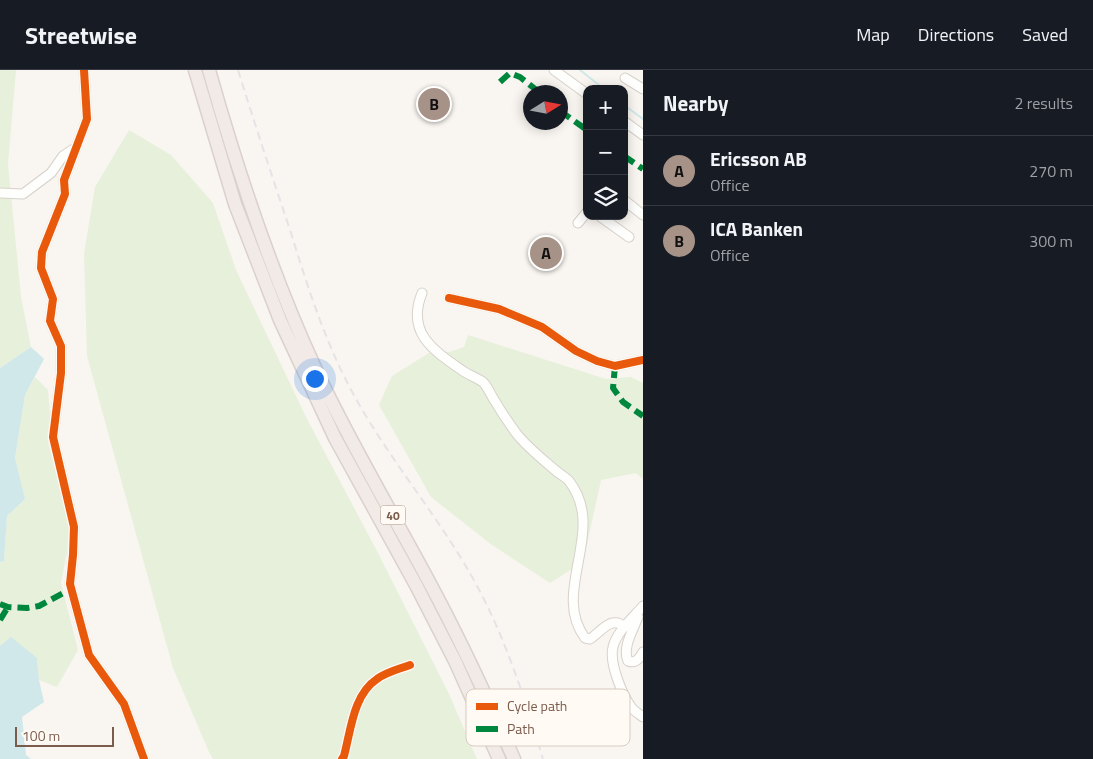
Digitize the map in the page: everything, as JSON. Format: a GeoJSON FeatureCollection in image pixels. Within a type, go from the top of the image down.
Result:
{"type":"FeatureCollection","features":[{"type":"Feature","properties":{"kind":"highway","name":"40"},"geometry":{"type":"LineString","coordinates":[[195,70],[235,204],[280,320],[305,378],[335,438],[417,587],[468,689]]}},
{"type":"Feature","properties":{"kind":"highway","name":"40"},"geometry":{"type":"LineString","coordinates":[[209,70],[232,152],[253,214],[292,316],[347,432],[428,579],[482,689]]}},
{"type":"Feature","properties":{"kind":"highway","name":"40"},"geometry":{"type":"LineString","coordinates":[[494,746],[500,759]]}},
{"type":"Feature","properties":{"kind":"highway","name":"40"},"geometry":{"type":"LineString","coordinates":[[508,746],[514,759]]}},
{"type":"Feature","properties":{"kind":"street"},"geometry":{"type":"LineString","coordinates":[[84,70],[87,119],[64,180],[65,194],[42,252],[41,268],[53,299],[50,321],[61,346],[61,373],[53,437],[74,527],[70,584],[89,655],[124,704],[144,759]]}},
{"type":"Feature","properties":{"kind":"street"},"geometry":{"type":"LineString","coordinates":[[554,70],[583,91]]}},
{"type":"Feature","properties":{"kind":"street"},"geometry":{"type":"LineString","coordinates":[[625,78],[643,89]]}},
{"type":"Feature","properties":{"kind":"street"},"geometry":{"type":"LineString","coordinates":[[628,124],[643,134]]}},
{"type":"Feature","properties":{"kind":"street"},"geometry":{"type":"LineString","coordinates":[[0,194],[23,194],[51,173],[63,156],[75,148]]}},
{"type":"Feature","properties":{"kind":"street"},"geometry":{"type":"LineString","coordinates":[[51,173],[58,175],[64,180]]}},
{"type":"Feature","properties":{"kind":"street"},"geometry":{"type":"LineString","coordinates":[[628,203],[643,215]]}},
{"type":"Feature","properties":{"kind":"street"},"geometry":{"type":"LineString","coordinates":[[578,223],[583,217]]}},
{"type":"Feature","properties":{"kind":"street"},"geometry":{"type":"LineString","coordinates":[[604,220],[629,237]]}},
{"type":"Feature","properties":{"kind":"street"},"geometry":{"type":"LineString","coordinates":[[422,293],[418,304],[416,320],[421,335],[445,357],[483,383],[516,433],[536,454],[568,479],[574,488],[580,502],[584,523],[584,540],[573,592],[576,618],[582,633],[586,638],[590,638],[613,622],[622,624],[625,627]]}},
{"type":"Feature","properties":{"kind":"street"},"geometry":{"type":"LineString","coordinates":[[449,298],[499,309],[542,327],[576,351],[596,361],[615,366],[642,363]]}},
{"type":"Feature","properties":{"kind":"street"},"geometry":{"type":"LineString","coordinates":[[622,689],[613,664],[613,648],[620,633],[643,606]]}},
{"type":"Feature","properties":{"kind":"street"},"geometry":{"type":"LineString","coordinates":[[635,616],[638,618],[626,649],[628,661],[635,662],[643,652]]}},
{"type":"Feature","properties":{"kind":"street"},"geometry":{"type":"LineString","coordinates":[[342,759],[359,698],[369,685],[378,678],[410,665]]}},
{"type":"Feature","properties":{"kind":"street"},"geometry":{"type":"LineString","coordinates":[[630,704],[643,717]]}},
{"type":"Feature","properties":{"kind":"green space"},"geometry":{"type":"Polygon","coordinates":[[[0,70],[16,70],[8,164],[21,297],[31,347],[0,368],[0,70]]]}},
{"type":"Feature","properties":{"kind":"green space"},"geometry":{"type":"Polygon","coordinates":[[[129,130],[171,155],[213,203],[236,270],[306,417],[379,555],[449,694],[466,733],[466,746],[471,746],[477,759],[213,759],[173,668],[87,356],[84,254],[95,187],[129,130]]]}},
{"type":"Feature","properties":{"kind":"green space"},"geometry":{"type":"Polygon","coordinates":[[[468,335],[606,379],[631,377],[643,383],[643,479],[636,473],[601,480],[583,562],[550,583],[492,545],[431,497],[379,405],[392,376],[429,353],[449,352],[464,347],[468,335]]]}},
{"type":"Feature","properties":{"kind":"green space"},"geometry":{"type":"Polygon","coordinates":[[[35,377],[48,390],[50,415],[47,438],[69,528],[61,583],[78,650],[57,687],[39,680],[37,658],[0,646],[0,562],[4,561],[7,516],[25,499],[15,459],[25,395],[35,377]]]}},
{"type":"Feature","properties":{"kind":"water"},"geometry":{"type":"Polygon","coordinates":[[[31,347],[44,359],[25,395],[15,458],[25,499],[7,516],[4,561],[0,562],[0,368],[31,347]]]}},
{"type":"Feature","properties":{"kind":"water"},"geometry":{"type":"Polygon","coordinates":[[[11,637],[37,658],[44,702],[22,717],[26,755],[31,759],[0,759],[0,646],[11,637]]]}},
{"type":"Feature","properties":{"kind":"waterway"},"geometry":{"type":"LineString","coordinates":[[580,70],[599,85]]}},
{"type":"Feature","properties":{"kind":"waterway"},"geometry":{"type":"LineString","coordinates":[[628,108],[643,119]]}},
{"type":"Feature","properties":{"kind":"railway"},"geometry":{"type":"LineString","coordinates":[[238,70],[310,292],[340,368],[378,435],[457,551],[471,575],[494,619],[520,689]]}},
{"type":"Feature","properties":{"kind":"railway"},"geometry":{"type":"LineString","coordinates":[[539,746],[543,759]]}},
{"type":"Feature","properties":{"kind":"marked path"},"geometry":{"type":"LineString","coordinates":[[500,82],[510,73],[520,77],[530,85]]}},
{"type":"Feature","properties":{"kind":"marked path"},"geometry":{"type":"LineString","coordinates":[[568,117],[583,127]]}},
{"type":"Feature","properties":{"kind":"marked path"},"geometry":{"type":"LineString","coordinates":[[628,159],[643,169]]}},
{"type":"Feature","properties":{"kind":"marked path"},"geometry":{"type":"LineString","coordinates":[[615,366],[613,388],[623,402],[643,416]]}},
{"type":"Feature","properties":{"kind":"marked path"},"geometry":{"type":"LineString","coordinates":[[0,604],[8,607],[27,608],[39,606],[71,589]]}},
{"type":"Feature","properties":{"kind":"marked path"},"geometry":{"type":"LineString","coordinates":[[0,620],[8,607]]}},
{"type":"Feature","properties":{"kind":"cycle path"},"geometry":{"type":"LineString","coordinates":[[84,70],[87,119],[64,180],[65,194],[42,252],[41,268],[53,299],[50,321],[61,346],[61,373],[53,437],[74,527],[70,584],[89,655],[124,704],[144,759]]}},
{"type":"Feature","properties":{"kind":"cycle path"},"geometry":{"type":"LineString","coordinates":[[449,298],[499,309],[542,327],[576,351],[597,361],[615,366],[643,360]]}},
{"type":"Feature","properties":{"kind":"cycle path"},"geometry":{"type":"LineString","coordinates":[[342,759],[354,714],[363,694],[369,686],[381,677],[410,665]]}},
{"type":"Feature","properties":{"kind":"place","name":"ICA Banken"},"geometry":{"type":"Point","coordinates":[434,104]}},
{"type":"Feature","properties":{"kind":"place","name":"Ericsson AB"},"geometry":{"type":"Point","coordinates":[546,253]}}]}
